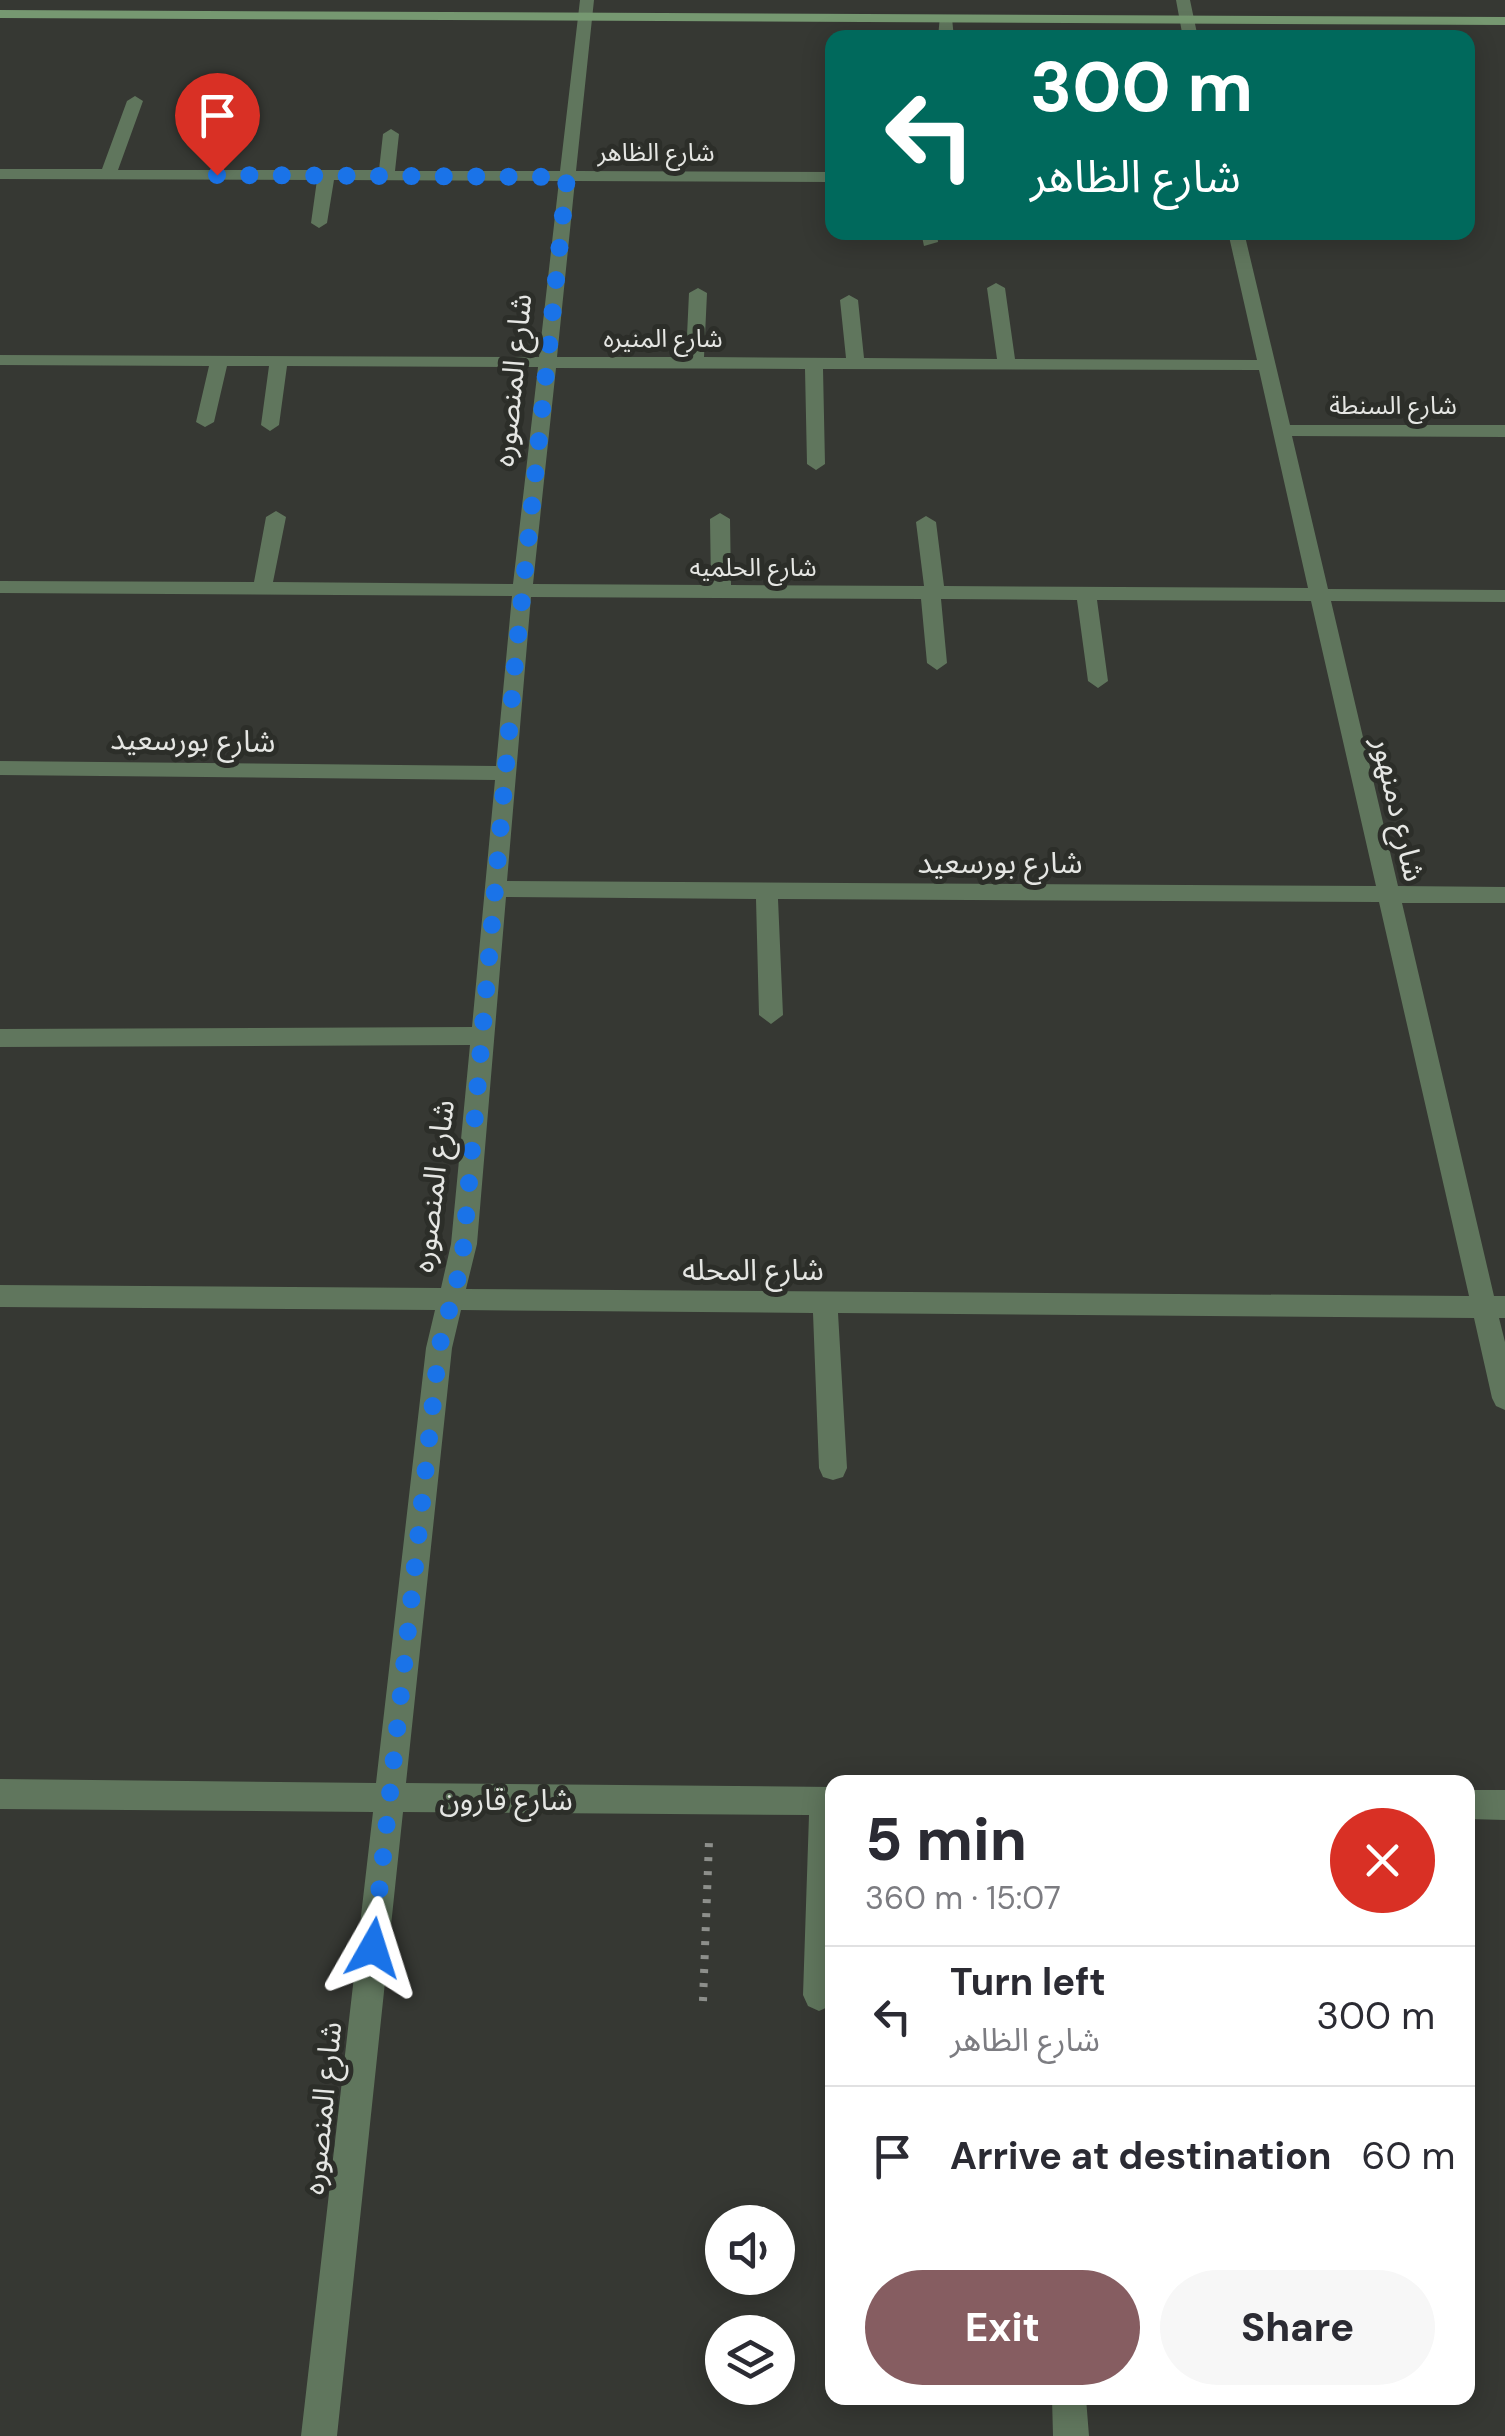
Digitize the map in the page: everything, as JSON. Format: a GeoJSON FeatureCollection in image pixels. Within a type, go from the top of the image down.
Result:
{"type":"FeatureCollection","features":[{"type":"Feature","properties":{"kind":"main road"},"geometry":{"type":"LineString","coordinates":[[0,14],[586,8],[946,18],[1505,20]]}},
{"type":"Feature","properties":{"kind":"street"},"geometry":{"type":"LineString","coordinates":[[1183,0],[1190,30]]}},
{"type":"Feature","properties":{"kind":"street","name":"شارع المنصوره"},"geometry":{"type":"LineString","coordinates":[[319,2436],[439,1348],[462,1262],[522,591],[586,8]]}},
{"type":"Feature","properties":{"kind":"street"},"geometry":{"type":"LineString","coordinates":[[946,18],[946,30]]}},
{"type":"Feature","properties":{"kind":"street"},"geometry":{"type":"LineString","coordinates":[[108,174],[134,101]]}},
{"type":"Feature","properties":{"kind":"street"},"geometry":{"type":"LineString","coordinates":[[386,176],[391,134]]}},
{"type":"Feature","properties":{"kind":"street","name":"شارع الظاهر"},"geometry":{"type":"LineString","coordinates":[[0,174],[825,177]]}},
{"type":"Feature","properties":{"kind":"street"},"geometry":{"type":"LineString","coordinates":[[318,224],[326,176]]}},
{"type":"Feature","properties":{"kind":"street","name":"شارع دمنهور"},"geometry":{"type":"LineString","coordinates":[[1238,240],[1388,894],[1494,1307],[1505,1398]]}},
{"type":"Feature","properties":{"kind":"street"},"geometry":{"type":"LineString","coordinates":[[996,288],[1007,364]]}},
{"type":"Feature","properties":{"kind":"street"},"geometry":{"type":"LineString","coordinates":[[695,364],[698,293]]}},
{"type":"Feature","properties":{"kind":"street"},"geometry":{"type":"LineString","coordinates":[[849,300],[856,364]]}},
{"type":"Feature","properties":{"kind":"street","name":"شارع المنيره"},"geometry":{"type":"LineString","coordinates":[[0,360],[1266,366]]}},
{"type":"Feature","properties":{"kind":"street"},"geometry":{"type":"LineString","coordinates":[[205,422],[218,361]]}},
{"type":"Feature","properties":{"kind":"street"},"geometry":{"type":"LineString","coordinates":[[270,425],[280,362]]}},
{"type":"Feature","properties":{"kind":"street"},"geometry":{"type":"LineString","coordinates":[[814,364],[816,464]]}},
{"type":"Feature","properties":{"kind":"street","name":"شارع السنطة"},"geometry":{"type":"LineString","coordinates":[[1280,430],[1505,431]]}},
{"type":"Feature","properties":{"kind":"street"},"geometry":{"type":"LineString","coordinates":[[262,589],[276,517]]}},
{"type":"Feature","properties":{"kind":"street"},"geometry":{"type":"LineString","coordinates":[[720,519],[721,592]]}},
{"type":"Feature","properties":{"kind":"street"},"geometry":{"type":"LineString","coordinates":[[926,522],[937,664]]}},
{"type":"Feature","properties":{"kind":"street","name":"شارع الحلميه"},"geometry":{"type":"LineString","coordinates":[[0,587],[1505,596]]}},
{"type":"Feature","properties":{"kind":"street"},"geometry":{"type":"LineString","coordinates":[[1086,594],[1098,681]]}},
{"type":"Feature","properties":{"kind":"street","name":"شارع بورسعيد"},"geometry":{"type":"LineString","coordinates":[[0,768],[505,773]]}},
{"type":"Feature","properties":{"kind":"street","name":"شارع بورسعيد"},"geometry":{"type":"LineString","coordinates":[[494,890],[1505,895]]}},
{"type":"Feature","properties":{"kind":"street"},"geometry":{"type":"LineString","coordinates":[[766,890],[771,1015]]}},
{"type":"Feature","properties":{"kind":"street"},"geometry":{"type":"LineString","coordinates":[[0,1038],[482,1036]]}},
{"type":"Feature","properties":{"kind":"street","name":"شارع المحله"},"geometry":{"type":"LineString","coordinates":[[0,1296],[1494,1307]]}},
{"type":"Feature","properties":{"kind":"street"},"geometry":{"type":"LineString","coordinates":[[826,1302],[833,1468]]}},
{"type":"Feature","properties":{"kind":"street","name":"شارع قارون"},"geometry":{"type":"LineString","coordinates":[[0,1794],[825,1801]]}},
{"type":"Feature","properties":{"kind":"street"},"geometry":{"type":"LineString","coordinates":[[1475,1805],[1505,1805]]}},
{"type":"Feature","properties":{"kind":"street"},"geometry":{"type":"LineString","coordinates":[[819,1995],[825,1866]]}},
{"type":"Feature","properties":{"kind":"street"},"geometry":{"type":"LineString","coordinates":[[1069,2405],[1071,2436]]}},
{"type":"Feature","properties":{"kind":"path"},"geometry":{"type":"LineString","coordinates":[[703,2001],[710,1800]]}},
{"type":"Feature","properties":{"kind":"route"},"geometry":{"type":"LineString","coordinates":[[217,175],[567,177],[515,664],[462,1262],[439,1348],[373,1948]]}}]}
